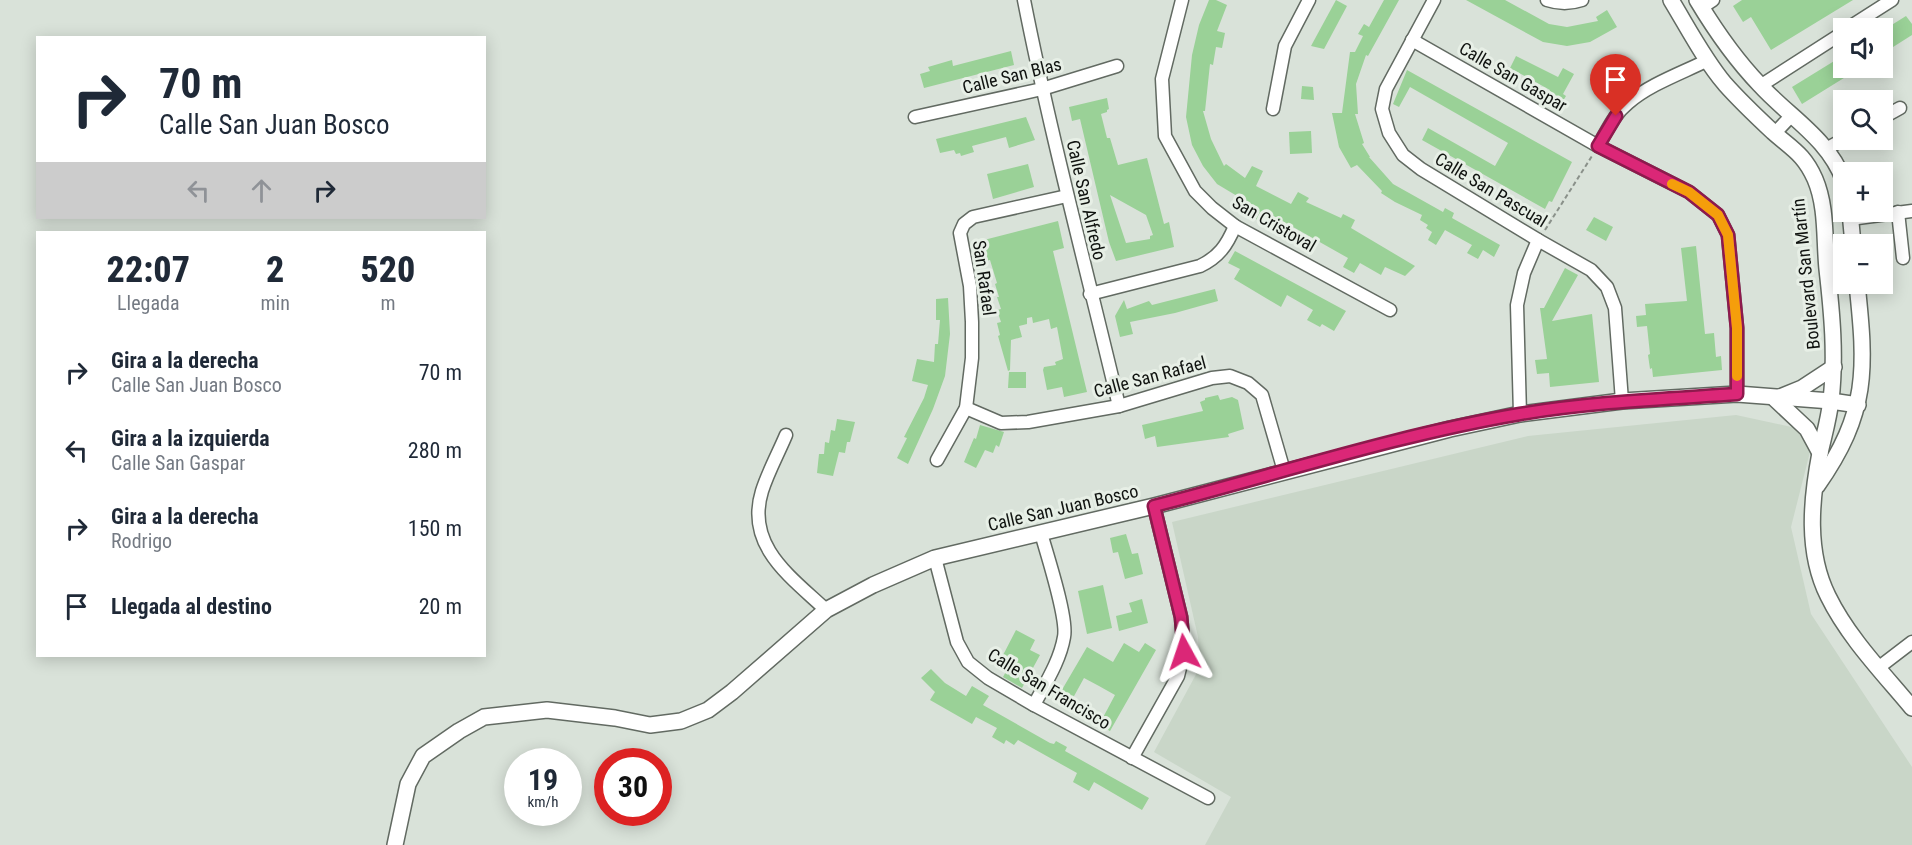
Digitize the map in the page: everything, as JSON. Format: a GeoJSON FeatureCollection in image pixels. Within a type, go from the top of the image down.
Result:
{"type":"FeatureCollection","features":[{"type":"Feature","properties":{"kind":"street","name":"Calle San Alfredo"},"geometry":{"type":"LineString","coordinates":[[1024,0],[1067,196],[1119,406]]}},
{"type":"Feature","properties":{"kind":"street","name":"San Cristoval"},"geometry":{"type":"LineString","coordinates":[[1182,0],[1162,79],[1165,136],[1195,191],[1235,226],[1390,310]]}},
{"type":"Feature","properties":{"kind":"street"},"geometry":{"type":"LineString","coordinates":[[1273,109],[1285,46],[1309,0]]}},
{"type":"Feature","properties":{"kind":"street","name":"Calle San Pascual"},"geometry":{"type":"LineString","coordinates":[[1434,0],[1386,89],[1382,109],[1389,133],[1403,155],[1421,169],[1591,270],[1607,287],[1615,308],[1622,401]]}},
{"type":"Feature","properties":{"kind":"street"},"geometry":{"type":"LineString","coordinates":[[1547,0],[1571,4],[1582,0]]}},
{"type":"Feature","properties":{"kind":"street","name":"Boulevard San Martín"},"geometry":{"type":"LineString","coordinates":[[1671,0],[1725,84],[1775,133],[1800,153],[1815,179],[1824,223],[1834,367],[1831,402],[1813,491],[1811,522],[1817,564],[1827,594],[1844,625],[1912,708]]}},
{"type":"Feature","properties":{"kind":"street"},"geometry":{"type":"LineString","coordinates":[[1864,18],[1892,0]]}},
{"type":"Feature","properties":{"kind":"street"},"geometry":{"type":"LineString","coordinates":[[1704,3],[1715,31],[1760,86],[1826,149],[1836,162]]}},
{"type":"Feature","properties":{"kind":"street"},"geometry":{"type":"LineString","coordinates":[[1760,86],[1833,39]]}},
{"type":"Feature","properties":{"kind":"street","name":"Calle San Gaspar"},"geometry":{"type":"LineString","coordinates":[[1412,40],[1598,146],[1689,192],[1718,215],[1728,235],[1737,328],[1737,394]]}},
{"type":"Feature","properties":{"kind":"street"},"geometry":{"type":"LineString","coordinates":[[1598,146],[1616,116],[1627,103],[1708,60]]}},
{"type":"Feature","properties":{"kind":"street","name":"Calle San Blas"},"geometry":{"type":"LineString","coordinates":[[915,117],[1042,89],[1117,66]]}},
{"type":"Feature","properties":{"kind":"street"},"geometry":{"type":"LineString","coordinates":[[1893,112],[1900,108]]}},
{"type":"Feature","properties":{"kind":"street"},"geometry":{"type":"LineString","coordinates":[[1775,133],[1792,115]]}},
{"type":"Feature","properties":{"kind":"street"},"geometry":{"type":"LineString","coordinates":[[1826,149],[1833,145]]}},
{"type":"Feature","properties":{"kind":"street","name":"San Rafael"},"geometry":{"type":"LineString","coordinates":[[966,408],[972,358],[972,322],[970,286],[960,233],[964,224],[973,217],[1067,196]]}},
{"type":"Feature","properties":{"kind":"street"},"geometry":{"type":"LineString","coordinates":[[1893,212],[1912,211]]}},
{"type":"Feature","properties":{"kind":"street"},"geometry":{"type":"LineString","coordinates":[[1898,212],[1903,258]]}},
{"type":"Feature","properties":{"kind":"street"},"geometry":{"type":"LineString","coordinates":[[1090,294],[1200,266],[1213,259],[1227,245],[1235,226]]}},
{"type":"Feature","properties":{"kind":"street"},"geometry":{"type":"LineString","coordinates":[[1520,414],[1517,305],[1524,273],[1538,240]]}},
{"type":"Feature","properties":{"kind":"street"},"geometry":{"type":"LineString","coordinates":[[1813,491],[1833,463],[1848,435],[1858,405],[1862,383],[1863,350],[1858,294]]}},
{"type":"Feature","properties":{"kind":"street"},"geometry":{"type":"LineString","coordinates":[[1820,453],[1807,429],[1775,399],[1802,388],[1834,367]]}},
{"type":"Feature","properties":{"kind":"street","name":"Calle San Rafael"},"geometry":{"type":"LineString","coordinates":[[966,408],[1001,423],[1028,423],[1119,406],[1212,378],[1230,376],[1248,383],[1262,395],[1284,471]]}},
{"type":"Feature","properties":{"kind":"street","name":"Calle San Juan Bosco"},"geometry":{"type":"LineString","coordinates":[[395,845],[408,784],[423,756],[484,717],[547,710],[615,718],[650,725],[681,721],[708,710],[732,692],[826,610],[873,585],[935,558],[1154,506],[1450,429],[1520,414],[1622,401],[1737,394],[1858,405]]}},
{"type":"Feature","properties":{"kind":"street"},"geometry":{"type":"LineString","coordinates":[[936,460],[966,408]]}},
{"type":"Feature","properties":{"kind":"street"},"geometry":{"type":"LineString","coordinates":[[786,435],[762,492],[757,521],[766,546],[781,568],[826,610]]}},
{"type":"Feature","properties":{"kind":"street"},"geometry":{"type":"LineString","coordinates":[[1132,758],[1178,676],[1184,652],[1181,617],[1154,506]]}},
{"type":"Feature","properties":{"kind":"street"},"geometry":{"type":"LineString","coordinates":[[1034,705],[1061,650],[1065,634],[1063,616],[1041,533]]}},
{"type":"Feature","properties":{"kind":"street","name":"Calle San Francisco"},"geometry":{"type":"LineString","coordinates":[[935,558],[957,642],[969,662],[988,678],[1034,705],[1208,798]]}},
{"type":"Feature","properties":{"kind":"street"},"geometry":{"type":"LineString","coordinates":[[1878,668],[1912,642]]}},
{"type":"Feature","properties":{"kind":"path"},"geometry":{"type":"LineString","coordinates":[[1538,240],[1598,146]]}},
{"type":"Feature","properties":{"kind":"shaded area"},"geometry":{"type":"Polygon","coordinates":[[[1736,415],[1796,428],[1810,452],[1791,527],[1811,614],[1912,767],[1912,845],[1205,845],[1231,797],[1154,752],[1200,667],[1198,637],[1172,522],[1528,436],[1736,415]]]}},
{"type":"Feature","properties":{"kind":"building"},"geometry":{"type":"Polygon","coordinates":[[[1209,0],[1216,0],[1227,5],[1217,31],[1225,33],[1222,48],[1216,47],[1213,65],[1210,64],[1205,111],[1203,111],[1211,139],[1224,166],[1226,164],[1245,178],[1252,166],[1263,171],[1256,186],[1291,204],[1298,192],[1309,198],[1306,202],[1341,218],[1343,214],[1355,220],[1351,228],[1415,266],[1405,276],[1385,267],[1381,275],[1360,263],[1354,273],[1343,267],[1348,258],[1270,214],[1269,217],[1262,213],[1258,220],[1254,218],[1253,221],[1241,214],[1243,211],[1232,205],[1237,196],[1217,184],[1203,166],[1192,145],[1186,117],[1192,55],[1199,25],[1209,0]]]}},
{"type":"Feature","properties":{"kind":"building"},"geometry":{"type":"Polygon","coordinates":[[[1336,0],[1347,6],[1324,49],[1311,46],[1336,0]]]}},
{"type":"Feature","properties":{"kind":"building"},"geometry":{"type":"Polygon","coordinates":[[[1384,0],[1399,0],[1368,56],[1366,55],[1356,84],[1358,114],[1355,114],[1364,143],[1362,144],[1369,157],[1393,184],[1443,212],[1445,208],[1454,213],[1452,218],[1500,245],[1494,257],[1483,250],[1478,259],[1467,253],[1472,245],[1445,230],[1436,245],[1428,240],[1432,232],[1426,228],[1428,225],[1420,220],[1422,215],[1381,193],[1382,191],[1357,165],[1351,168],[1339,147],[1332,113],[1342,113],[1350,52],[1355,52],[1363,36],[1358,34],[1364,24],[1369,27],[1384,0]]]}},
{"type":"Feature","properties":{"kind":"building"},"geometry":{"type":"Polygon","coordinates":[[[1466,0],[1505,0],[1549,24],[1567,27],[1598,21],[1596,17],[1607,10],[1617,27],[1590,42],[1567,46],[1543,42],[1466,0]]]}},
{"type":"Feature","properties":{"kind":"building"},"geometry":{"type":"Polygon","coordinates":[[[1742,0],[1853,0],[1771,50],[1751,17],[1743,22],[1733,6],[1742,0]]]}},
{"type":"Feature","properties":{"kind":"building"},"geometry":{"type":"Polygon","coordinates":[[[1906,16],[1912,24],[1912,35],[1893,47],[1893,24],[1906,16]]]}},
{"type":"Feature","properties":{"kind":"building"},"geometry":{"type":"Polygon","coordinates":[[[1011,51],[1014,65],[924,88],[920,74],[930,71],[928,67],[952,60],[953,66],[1011,51]]]}},
{"type":"Feature","properties":{"kind":"building"},"geometry":{"type":"Polygon","coordinates":[[[1516,56],[1558,77],[1563,68],[1574,74],[1563,94],[1566,96],[1558,109],[1544,101],[1550,90],[1510,68],[1516,56]]]}},
{"type":"Feature","properties":{"kind":"building"},"geometry":{"type":"Polygon","coordinates":[[[1833,62],[1833,78],[1844,78],[1802,104],[1792,87],[1833,62]]]}},
{"type":"Feature","properties":{"kind":"building"},"geometry":{"type":"Polygon","coordinates":[[[1407,70],[1572,162],[1552,202],[1549,201],[1545,209],[1422,140],[1428,128],[1495,166],[1508,143],[1410,87],[1399,107],[1393,104],[1407,70]]]}},
{"type":"Feature","properties":{"kind":"building"},"geometry":{"type":"Polygon","coordinates":[[[1302,86],[1313,87],[1314,100],[1301,99],[1302,86]]]}},
{"type":"Feature","properties":{"kind":"building"},"geometry":{"type":"Polygon","coordinates":[[[1107,98],[1109,109],[1101,114],[1107,138],[1110,138],[1118,165],[1147,158],[1164,224],[1169,222],[1174,247],[1116,261],[1109,242],[1080,119],[1072,121],[1069,107],[1107,98]],[[1110,195],[1126,243],[1150,239],[1153,235],[1146,215],[1110,195]]]}},
{"type":"Feature","properties":{"kind":"building"},"geometry":{"type":"Polygon","coordinates":[[[1026,117],[1035,140],[1009,148],[1006,137],[972,146],[974,152],[961,156],[954,150],[940,153],[936,139],[1026,117]]]}},
{"type":"Feature","properties":{"kind":"building"},"geometry":{"type":"Polygon","coordinates":[[[1311,131],[1312,153],[1290,154],[1289,132],[1311,131]]]}},
{"type":"Feature","properties":{"kind":"building"},"geometry":{"type":"Polygon","coordinates":[[[1028,164],[1034,187],[993,199],[987,174],[1028,164]]]}},
{"type":"Feature","properties":{"kind":"building"},"geometry":{"type":"Polygon","coordinates":[[[1594,217],[1613,227],[1606,241],[1586,230],[1594,217]]]}},
{"type":"Feature","properties":{"kind":"building"},"geometry":{"type":"Polygon","coordinates":[[[1058,221],[1064,248],[1053,251],[1087,392],[1064,397],[1062,387],[1047,390],[1043,370],[1044,367],[1056,365],[1055,362],[1063,359],[1057,327],[1051,329],[1049,319],[1033,323],[1032,317],[1027,318],[1027,324],[1019,326],[1022,337],[1011,340],[1010,370],[1008,371],[998,336],[1000,335],[997,323],[1001,322],[997,310],[1001,309],[995,284],[997,283],[990,260],[985,261],[980,241],[1058,221]]]}},
{"type":"Feature","properties":{"kind":"building"},"geometry":{"type":"Polygon","coordinates":[[[1696,246],[1705,334],[1714,333],[1716,357],[1721,356],[1722,370],[1653,377],[1648,355],[1650,354],[1647,326],[1637,327],[1636,316],[1646,315],[1645,304],[1687,301],[1681,248],[1696,246]]]}},
{"type":"Feature","properties":{"kind":"building"},"geometry":{"type":"Polygon","coordinates":[[[1235,251],[1346,311],[1334,331],[1322,324],[1320,327],[1307,320],[1313,310],[1287,295],[1281,307],[1234,279],[1240,269],[1228,263],[1235,251]]]}},
{"type":"Feature","properties":{"kind":"building"},"geometry":{"type":"Polygon","coordinates":[[[1565,268],[1578,275],[1552,321],[1592,314],[1599,382],[1550,387],[1549,373],[1537,374],[1535,360],[1547,359],[1540,308],[1544,308],[1565,268]]]}},
{"type":"Feature","properties":{"kind":"building"},"geometry":{"type":"Polygon","coordinates":[[[1215,289],[1218,301],[1130,322],[1133,334],[1120,337],[1115,316],[1124,300],[1127,309],[1149,301],[1152,305],[1215,289]]]}},
{"type":"Feature","properties":{"kind":"building"},"geometry":{"type":"Polygon","coordinates":[[[948,298],[950,334],[945,376],[908,464],[897,458],[928,385],[912,381],[917,359],[934,362],[940,320],[936,320],[936,299],[948,298]]]}},
{"type":"Feature","properties":{"kind":"building"},"geometry":{"type":"Polygon","coordinates":[[[1009,372],[1026,372],[1026,388],[1008,388],[1009,372]]]}},
{"type":"Feature","properties":{"kind":"building"},"geometry":{"type":"Polygon","coordinates":[[[1218,395],[1220,400],[1232,397],[1238,400],[1244,429],[1228,434],[1229,437],[1157,447],[1155,436],[1145,439],[1142,425],[1203,411],[1200,402],[1205,398],[1218,395]]]}},
{"type":"Feature","properties":{"kind":"building"},"geometry":{"type":"Polygon","coordinates":[[[837,419],[855,422],[850,442],[847,442],[845,453],[839,452],[833,476],[817,473],[819,454],[824,454],[825,442],[829,443],[831,430],[835,431],[837,419]]]}},
{"type":"Feature","properties":{"kind":"building"},"geometry":{"type":"Polygon","coordinates":[[[980,425],[1004,432],[999,447],[996,445],[993,453],[985,450],[976,468],[964,462],[974,438],[976,439],[980,425]]]}},
{"type":"Feature","properties":{"kind":"building"},"geometry":{"type":"Polygon","coordinates":[[[1126,534],[1132,554],[1138,553],[1143,574],[1125,579],[1118,552],[1113,553],[1110,538],[1126,534]]]}},
{"type":"Feature","properties":{"kind":"building"},"geometry":{"type":"Polygon","coordinates":[[[1103,585],[1112,628],[1087,634],[1078,591],[1103,585]]]}},
{"type":"Feature","properties":{"kind":"building"},"geometry":{"type":"Polygon","coordinates":[[[1142,599],[1148,623],[1119,631],[1116,616],[1132,612],[1129,603],[1142,599]]]}},
{"type":"Feature","properties":{"kind":"building"},"geometry":{"type":"Polygon","coordinates":[[[1016,630],[1035,640],[1030,650],[1040,655],[1022,688],[1003,677],[1010,664],[1001,659],[1016,630]]]}},
{"type":"Feature","properties":{"kind":"building"},"geometry":{"type":"Polygon","coordinates":[[[1124,643],[1139,652],[1145,643],[1156,650],[1110,731],[1099,725],[1115,695],[1084,678],[1068,707],[1056,700],[1087,647],[1113,662],[1124,643]]]}},
{"type":"Feature","properties":{"kind":"building"},"geometry":{"type":"Polygon","coordinates":[[[931,669],[945,683],[966,696],[972,686],[989,696],[983,705],[1050,743],[1054,744],[1056,741],[1067,747],[1065,751],[1149,798],[1142,810],[1094,782],[1089,791],[1073,782],[1077,773],[1018,740],[1014,745],[1006,740],[1004,744],[992,737],[997,728],[976,717],[972,724],[930,700],[935,692],[921,678],[931,669]]]}},
{"type":"Feature","properties":{"kind":"slow traffic"},"geometry":{"type":"LineString","coordinates":[[1672,184],[1689,192],[1718,215],[1728,235],[1737,328],[1737,376]]}},
{"type":"Feature","properties":{"kind":"route"},"geometry":{"type":"LineString","coordinates":[[1184,652],[1181,617],[1154,506],[1358,451],[1520,414],[1622,401],[1737,394],[1737,328],[1728,235],[1718,215],[1689,192],[1598,146],[1616,116]]}}]}
